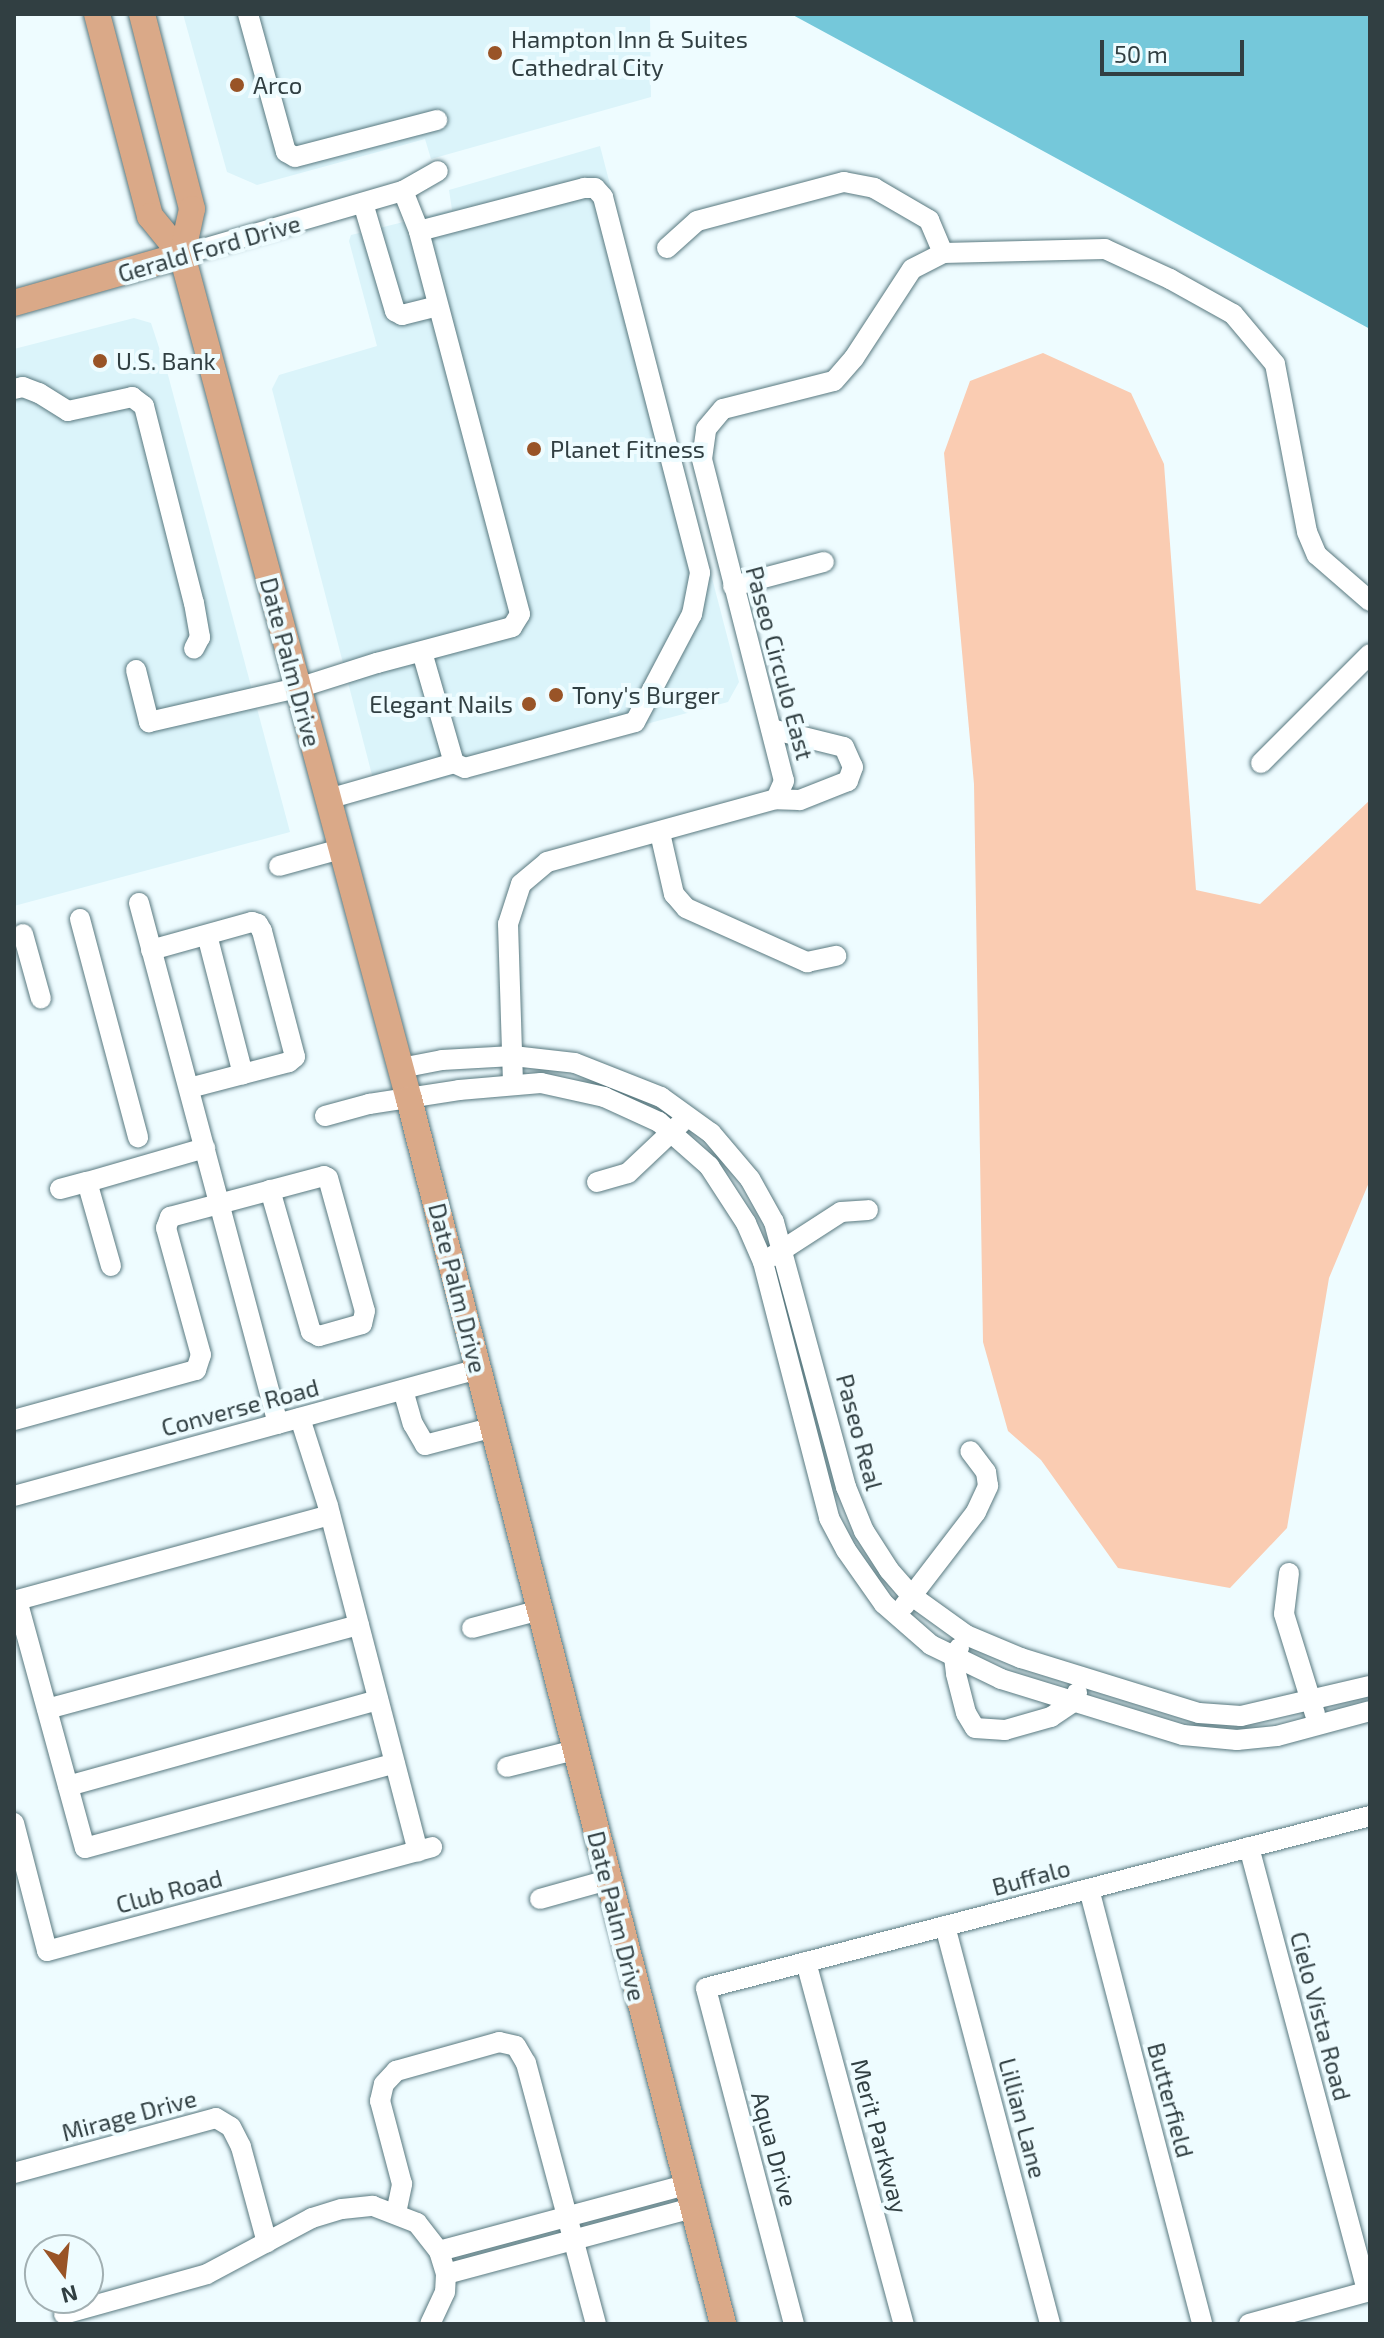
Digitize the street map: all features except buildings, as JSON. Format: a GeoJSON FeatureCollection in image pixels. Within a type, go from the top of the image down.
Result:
{"type":"FeatureCollection","features":[{"type":"Feature","properties":{"kind":"main road","name":"Date Palm Drive"},"geometry":{"type":"LineString","coordinates":[[97,14],[150,216],[182,255],[401,1068],[723,2324]]}},
{"type":"Feature","properties":{"kind":"main road","name":"Date Palm Drive"},"geometry":{"type":"LineString","coordinates":[[142,14],[192,209],[182,255]]}},
{"type":"Feature","properties":{"kind":"main road","name":"Gerald Ford Drive"},"geometry":{"type":"LineString","coordinates":[[14,303],[182,255]]}},
{"type":"Feature","properties":{"kind":"street"},"geometry":{"type":"LineString","coordinates":[[248,14],[286,152],[295,157],[437,120]]}},
{"type":"Feature","properties":{"kind":"street","name":"Gerald Ford Drive"},"geometry":{"type":"LineString","coordinates":[[182,255],[403,191],[438,171]]}},
{"type":"Feature","properties":{"kind":"street"},"geometry":{"type":"LineString","coordinates":[[667,248],[697,221],[844,182],[874,188],[929,220],[943,253],[1105,249],[1170,279],[1233,314],[1275,364],[1307,532],[1317,555],[1370,601]]}},
{"type":"Feature","properties":{"kind":"street"},"geometry":{"type":"LineString","coordinates":[[328,799],[454,763],[465,768],[635,722],[692,614],[700,573],[603,197],[595,188],[584,188],[419,231]]}},
{"type":"Feature","properties":{"kind":"street"},"geometry":{"type":"LineString","coordinates":[[136,670],[149,722],[298,688],[512,627],[520,614],[419,231],[403,191]]}},
{"type":"Feature","properties":{"kind":"street"},"geometry":{"type":"LineString","coordinates":[[363,203],[395,311],[402,315],[438,306]]}},
{"type":"Feature","properties":{"kind":"street","name":"Paseo Circulo East"},"geometry":{"type":"LineString","coordinates":[[776,799],[784,781],[702,459],[706,429],[723,409],[834,381],[854,358],[912,269],[943,253]]}},
{"type":"Feature","properties":{"kind":"street"},"geometry":{"type":"LineString","coordinates":[[14,389],[23,387],[39,393],[68,411],[132,397],[144,406],[194,603],[200,637],[194,649]]}},
{"type":"Feature","properties":{"kind":"street"},"geometry":{"type":"LineString","coordinates":[[733,586],[824,562]]}},
{"type":"Feature","properties":{"kind":"street"},"geometry":{"type":"LineString","coordinates":[[422,652],[454,763]]}},
{"type":"Feature","properties":{"kind":"street"},"geometry":{"type":"LineString","coordinates":[[1261,763],[1370,654]]}},
{"type":"Feature","properties":{"kind":"street"},"geometry":{"type":"LineString","coordinates":[[513,1083],[508,924],[521,884],[547,862],[776,799],[800,800],[848,781],[853,767],[844,747],[771,729]]}},
{"type":"Feature","properties":{"kind":"street"},"geometry":{"type":"LineString","coordinates":[[660,833],[674,894],[686,908],[807,962],[836,956]]}},
{"type":"Feature","properties":{"kind":"street"},"geometry":{"type":"LineString","coordinates":[[279,866],[341,849]]}},
{"type":"Feature","properties":{"kind":"street"},"geometry":{"type":"LineString","coordinates":[[139,903],[278,1424]]}},
{"type":"Feature","properties":{"kind":"street"},"geometry":{"type":"LineString","coordinates":[[80,919],[138,1137]]}},
{"type":"Feature","properties":{"kind":"street"},"geometry":{"type":"LineString","coordinates":[[151,950],[252,922],[258,924],[294,1050],[295,1057],[289,1062],[189,1088]]}},
{"type":"Feature","properties":{"kind":"street"},"geometry":{"type":"LineString","coordinates":[[23,934],[41,999]]}},
{"type":"Feature","properties":{"kind":"street"},"geometry":{"type":"LineString","coordinates":[[207,935],[243,1074]]}},
{"type":"Feature","properties":{"kind":"street","name":"Paseo Real"},"geometry":{"type":"LineString","coordinates":[[401,1068],[442,1060],[513,1056],[575,1063],[632,1083],[688,1113],[711,1133],[765,1202],[784,1249],[846,1487],[864,1531],[889,1570],[912,1596],[965,1634],[1084,1679],[1172,1707],[1225,1716],[1311,1702],[1370,1686]]}},
{"type":"Feature","properties":{"kind":"street"},"geometry":{"type":"LineString","coordinates":[[325,1116],[369,1104],[513,1083],[583,1090],[632,1108],[672,1133],[722,1182],[763,1262],[829,1518],[846,1550],[896,1616],[931,1645],[1001,1679],[1183,1735],[1211,1739],[1277,1736],[1370,1711]]}},
{"type":"Feature","properties":{"kind":"street"},"geometry":{"type":"LineString","coordinates":[[597,1182],[628,1173],[672,1133],[688,1113]]}},
{"type":"Feature","properties":{"kind":"street"},"geometry":{"type":"LineString","coordinates":[[60,1189],[205,1148]]}},
{"type":"Feature","properties":{"kind":"street"},"geometry":{"type":"LineString","coordinates":[[14,1420],[196,1370],[201,1355],[166,1221],[170,1217],[219,1203],[324,1176],[328,1178],[365,1311],[362,1324],[319,1336],[311,1332],[270,1190]]}},
{"type":"Feature","properties":{"kind":"street"},"geometry":{"type":"LineString","coordinates":[[87,1182],[111,1266]]}},
{"type":"Feature","properties":{"kind":"street"},"geometry":{"type":"LineString","coordinates":[[763,1262],[841,1212],[868,1210]]}},
{"type":"Feature","properties":{"kind":"street","name":"Converse Road"},"geometry":{"type":"LineString","coordinates":[[14,1496],[479,1369]]}},
{"type":"Feature","properties":{"kind":"street"},"geometry":{"type":"LineString","coordinates":[[403,1390],[413,1424],[425,1445],[494,1427]]}},
{"type":"Feature","properties":{"kind":"street"},"geometry":{"type":"LineString","coordinates":[[300,1418],[330,1515],[395,1763],[85,1848],[17,1600],[330,1515]]}},
{"type":"Feature","properties":{"kind":"street"},"geometry":{"type":"LineString","coordinates":[[809,1444],[833,1437]]}},
{"type":"Feature","properties":{"kind":"street"},"geometry":{"type":"LineString","coordinates":[[896,1616],[976,1512],[988,1486],[986,1472],[970,1451]]}},
{"type":"Feature","properties":{"kind":"street"},"geometry":{"type":"LineString","coordinates":[[1289,1573],[1284,1614],[1318,1726]]}},
{"type":"Feature","properties":{"kind":"street"},"geometry":{"type":"LineString","coordinates":[[472,1628],[540,1610]]}},
{"type":"Feature","properties":{"kind":"street"},"geometry":{"type":"LineString","coordinates":[[47,1709],[359,1625]]}},
{"type":"Feature","properties":{"kind":"street"},"geometry":{"type":"LineString","coordinates":[[965,1634],[954,1657],[966,1713],[975,1728],[1005,1730],[1051,1717],[1073,1702],[1084,1679]]}},
{"type":"Feature","properties":{"kind":"street"},"geometry":{"type":"LineString","coordinates":[[68,1786],[378,1700]]}},
{"type":"Feature","properties":{"kind":"street"},"geometry":{"type":"LineString","coordinates":[[507,1767],[575,1750]]}},
{"type":"Feature","properties":{"kind":"street","name":"Club Road"},"geometry":{"type":"LineString","coordinates":[[14,1823],[47,1951],[425,1849],[395,1763]]}},
{"type":"Feature","properties":{"kind":"street","name":"Buffalo"},"geometry":{"type":"LineString","coordinates":[[706,1988],[1370,1816]]}},
{"type":"Feature","properties":{"kind":"street","name":"Cielo Vista Road"},"geometry":{"type":"LineString","coordinates":[[1249,1847],[1369,2291]]}},
{"type":"Feature","properties":{"kind":"street"},"geometry":{"type":"LineString","coordinates":[[540,1899],[608,1880]]}},
{"type":"Feature","properties":{"kind":"street","name":"Butterfield"},"geometry":{"type":"LineString","coordinates":[[1089,1889],[1202,2324]]}},
{"type":"Feature","properties":{"kind":"street","name":"Lillian Lane"},"geometry":{"type":"LineString","coordinates":[[945,1926],[1050,2324]]}},
{"type":"Feature","properties":{"kind":"street","name":"Merit Parkway"},"geometry":{"type":"LineString","coordinates":[[806,1962],[904,2324]]}},
{"type":"Feature","properties":{"kind":"street","name":"Aqua Drive"},"geometry":{"type":"LineString","coordinates":[[706,1988],[794,2324]]}},
{"type":"Feature","properties":{"kind":"street"},"geometry":{"type":"LineString","coordinates":[[396,2213],[402,2184],[380,2101],[384,2084],[396,2071],[499,2042],[516,2046],[526,2063],[570,2217],[596,2324]]}},
{"type":"Feature","properties":{"kind":"street","name":"Mirage Drive"},"geometry":{"type":"LineString","coordinates":[[14,2173],[216,2118],[231,2127],[241,2147],[267,2243]]}},
{"type":"Feature","properties":{"kind":"street"},"geometry":{"type":"LineString","coordinates":[[439,2251],[570,2217],[689,2197]]}},
{"type":"Feature","properties":{"kind":"street"},"geometry":{"type":"LineString","coordinates":[[446,2274],[575,2241],[689,2197]]}},
{"type":"Feature","properties":{"kind":"street"},"geometry":{"type":"LineString","coordinates":[[104,2301],[207,2274],[312,2218],[342,2209],[373,2206],[417,2223],[439,2251],[446,2274],[445,2292],[430,2324]]}},
{"type":"Feature","properties":{"kind":"street"},"geometry":{"type":"LineString","coordinates":[[1249,2324],[1369,2291]]}},
{"type":"Feature","properties":{"kind":"shaded area"},"geometry":{"type":"Polygon","coordinates":[[[183,14],[650,14],[651,97],[431,159],[425,139],[257,185],[227,172],[183,14]]]}},
{"type":"Feature","properties":{"kind":"shaded area"},"geometry":{"type":"Polygon","coordinates":[[[600,146],[739,682],[728,702],[383,795],[372,775],[272,389],[279,375],[377,346],[349,241],[351,235],[452,210],[449,190],[600,146]]]}},
{"type":"Feature","properties":{"kind":"shaded area"},"geometry":{"type":"Polygon","coordinates":[[[134,318],[151,323],[168,375],[290,832],[14,906],[14,349],[134,318]]]}},
{"type":"Feature","properties":{"kind":"shaded area"},"geometry":{"type":"Polygon","coordinates":[[[1043,353],[1131,393],[1164,464],[1196,890],[1260,904],[1370,800],[1370,1180],[1329,1278],[1287,1528],[1230,1588],[1118,1568],[1041,1460],[1008,1431],[983,1342],[974,784],[944,453],[970,381],[1043,353]]]}},
{"type":"Feature","properties":{"kind":"water"},"geometry":{"type":"Polygon","coordinates":[[[791,14],[1370,14],[1370,329],[887,66],[791,14]]]}},
{"type":"Feature","properties":{"kind":"place","name":"Hampton Inn & Suites Cathedral City"},"geometry":{"type":"Point","coordinates":[495,53]}},
{"type":"Feature","properties":{"kind":"place","name":"Arco"},"geometry":{"type":"Point","coordinates":[237,85]}},
{"type":"Feature","properties":{"kind":"place","name":"U.S. Bank"},"geometry":{"type":"Point","coordinates":[100,361]}},
{"type":"Feature","properties":{"kind":"place","name":"Planet Fitness"},"geometry":{"type":"Point","coordinates":[534,449]}},
{"type":"Feature","properties":{"kind":"place","name":"Tony's Burger"},"geometry":{"type":"Point","coordinates":[556,695]}},
{"type":"Feature","properties":{"kind":"place","name":"Elegant Nails"},"geometry":{"type":"Point","coordinates":[529,704]}}]}
